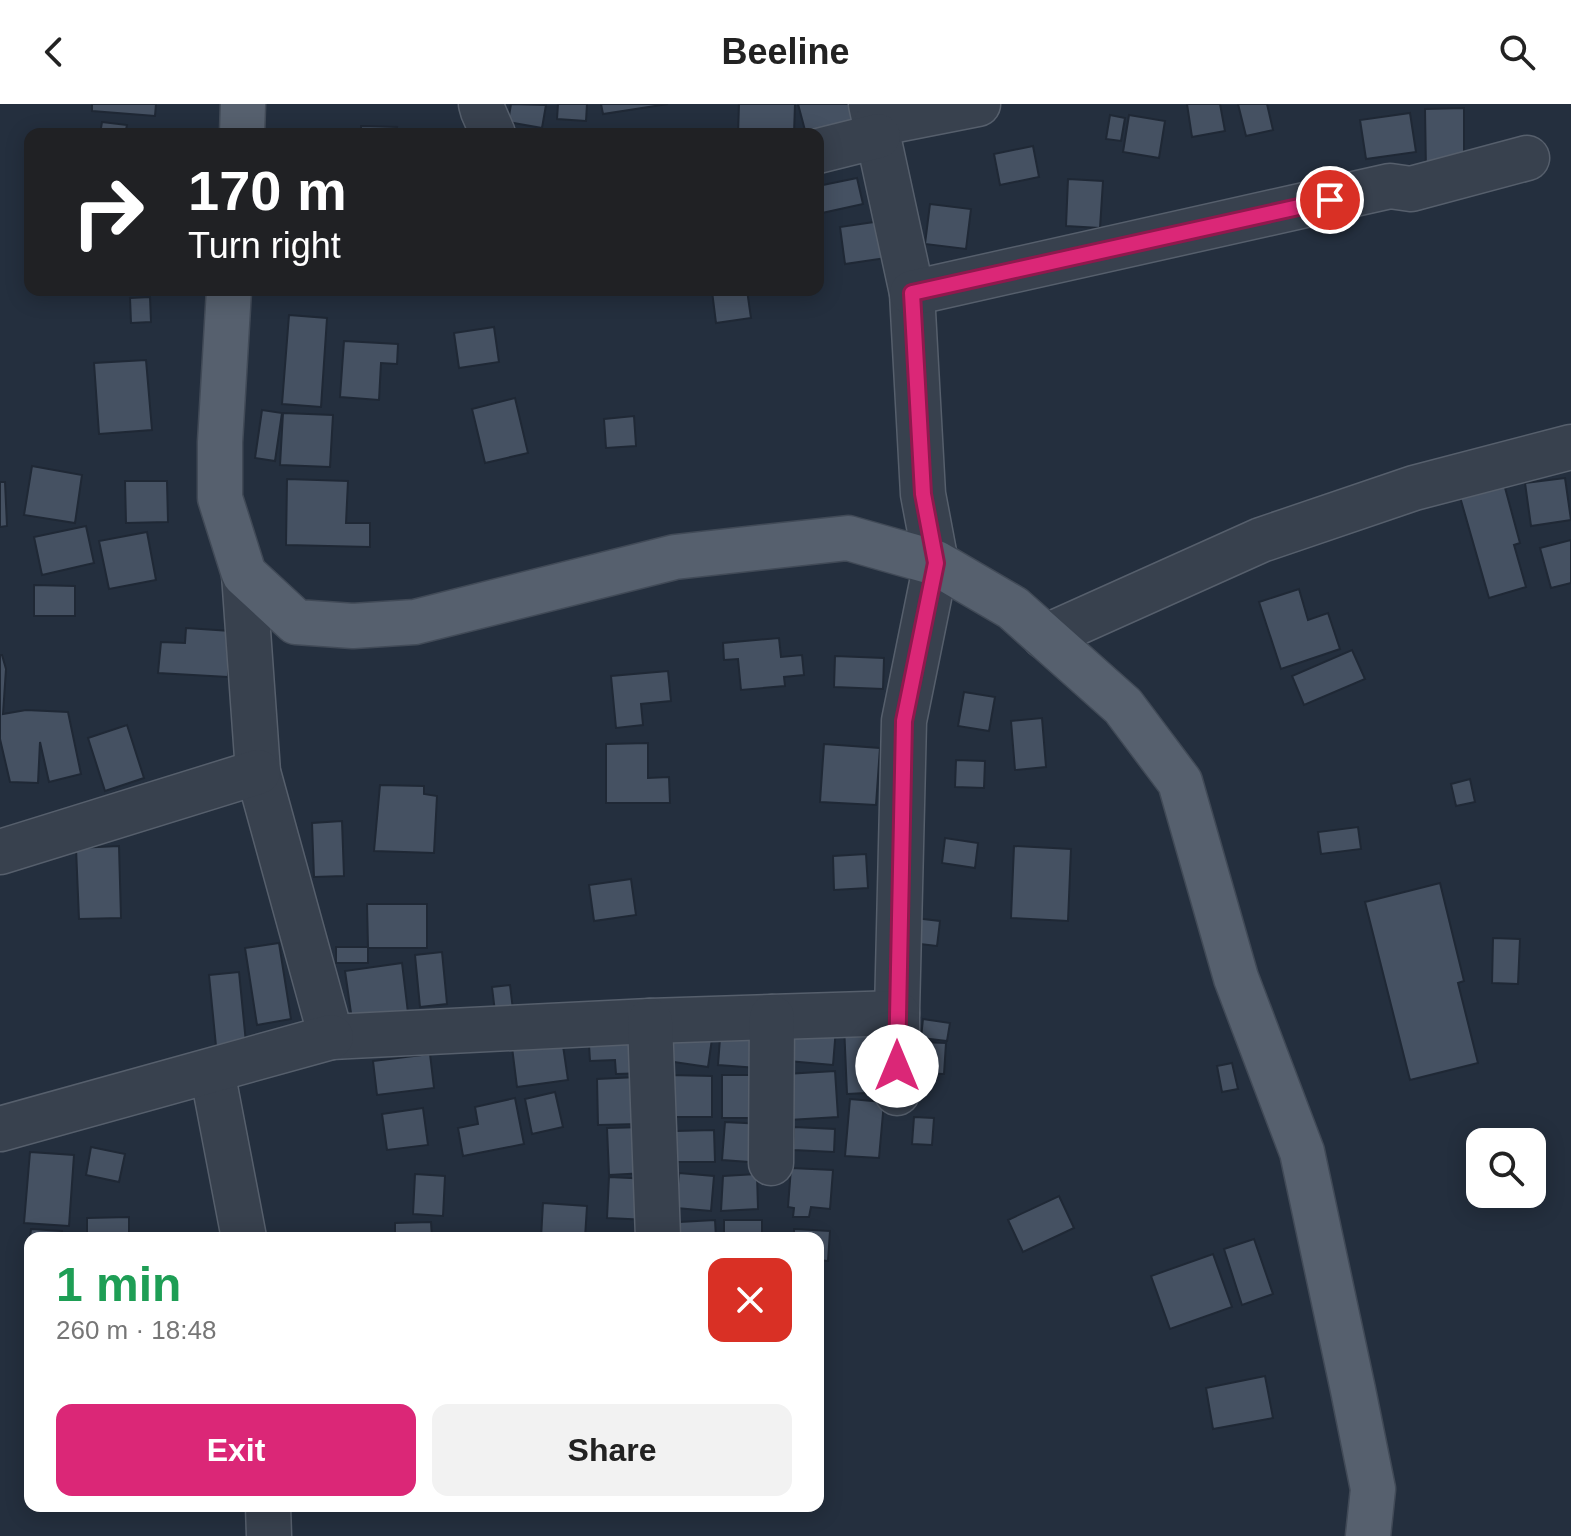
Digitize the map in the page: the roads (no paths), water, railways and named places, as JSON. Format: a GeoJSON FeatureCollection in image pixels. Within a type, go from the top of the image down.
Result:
{"type":"FeatureCollection","features":[{"type":"Feature","properties":{"kind":"main road"},"geometry":{"type":"LineString","coordinates":[[242,128],[243,104]]}},
{"type":"Feature","properties":{"kind":"main road"},"geometry":{"type":"LineString","coordinates":[[229,296],[220,498],[244,574],[296,622],[353,626],[415,622],[675,557],[848,538],[936,563],[1013,608],[1123,706],[1180,782],[1236,978],[1302,1152],[1373,1489],[1368,1536]]}},
{"type":"Feature","properties":{"kind":"street"},"geometry":{"type":"LineString","coordinates":[[481,104],[490,128]]}},
{"type":"Feature","properties":{"kind":"street"},"geometry":{"type":"LineString","coordinates":[[824,148],[875,122],[978,104]]}},
{"type":"Feature","properties":{"kind":"street"},"geometry":{"type":"LineString","coordinates":[[875,122],[912,293],[923,494],[936,563],[904,721],[897,1093]]}},
{"type":"Feature","properties":{"kind":"street"},"geometry":{"type":"LineString","coordinates":[[912,293],[1390,186],[1411,189],[1527,158]]}},
{"type":"Feature","properties":{"kind":"street"},"geometry":{"type":"LineString","coordinates":[[1045,637],[1261,540],[1414,488],[1571,447]]}},
{"type":"Feature","properties":{"kind":"street"},"geometry":{"type":"LineString","coordinates":[[244,574],[258,772],[331,1037]]}},
{"type":"Feature","properties":{"kind":"street"},"geometry":{"type":"LineString","coordinates":[[0,852],[258,772]]}},
{"type":"Feature","properties":{"kind":"street"},"geometry":{"type":"LineString","coordinates":[[0,1129],[331,1037],[650,1021],[897,1013]]}},
{"type":"Feature","properties":{"kind":"street"},"geometry":{"type":"LineString","coordinates":[[771,1163],[772,1017]]}},
{"type":"Feature","properties":{"kind":"street"},"geometry":{"type":"LineString","coordinates":[[650,1021],[658,1232]]}},
{"type":"Feature","properties":{"kind":"street"},"geometry":{"type":"LineString","coordinates":[[212,1071],[243,1232]]}},
{"type":"Feature","properties":{"kind":"street"},"geometry":{"type":"LineString","coordinates":[[268,1512],[269,1536]]}}]}
